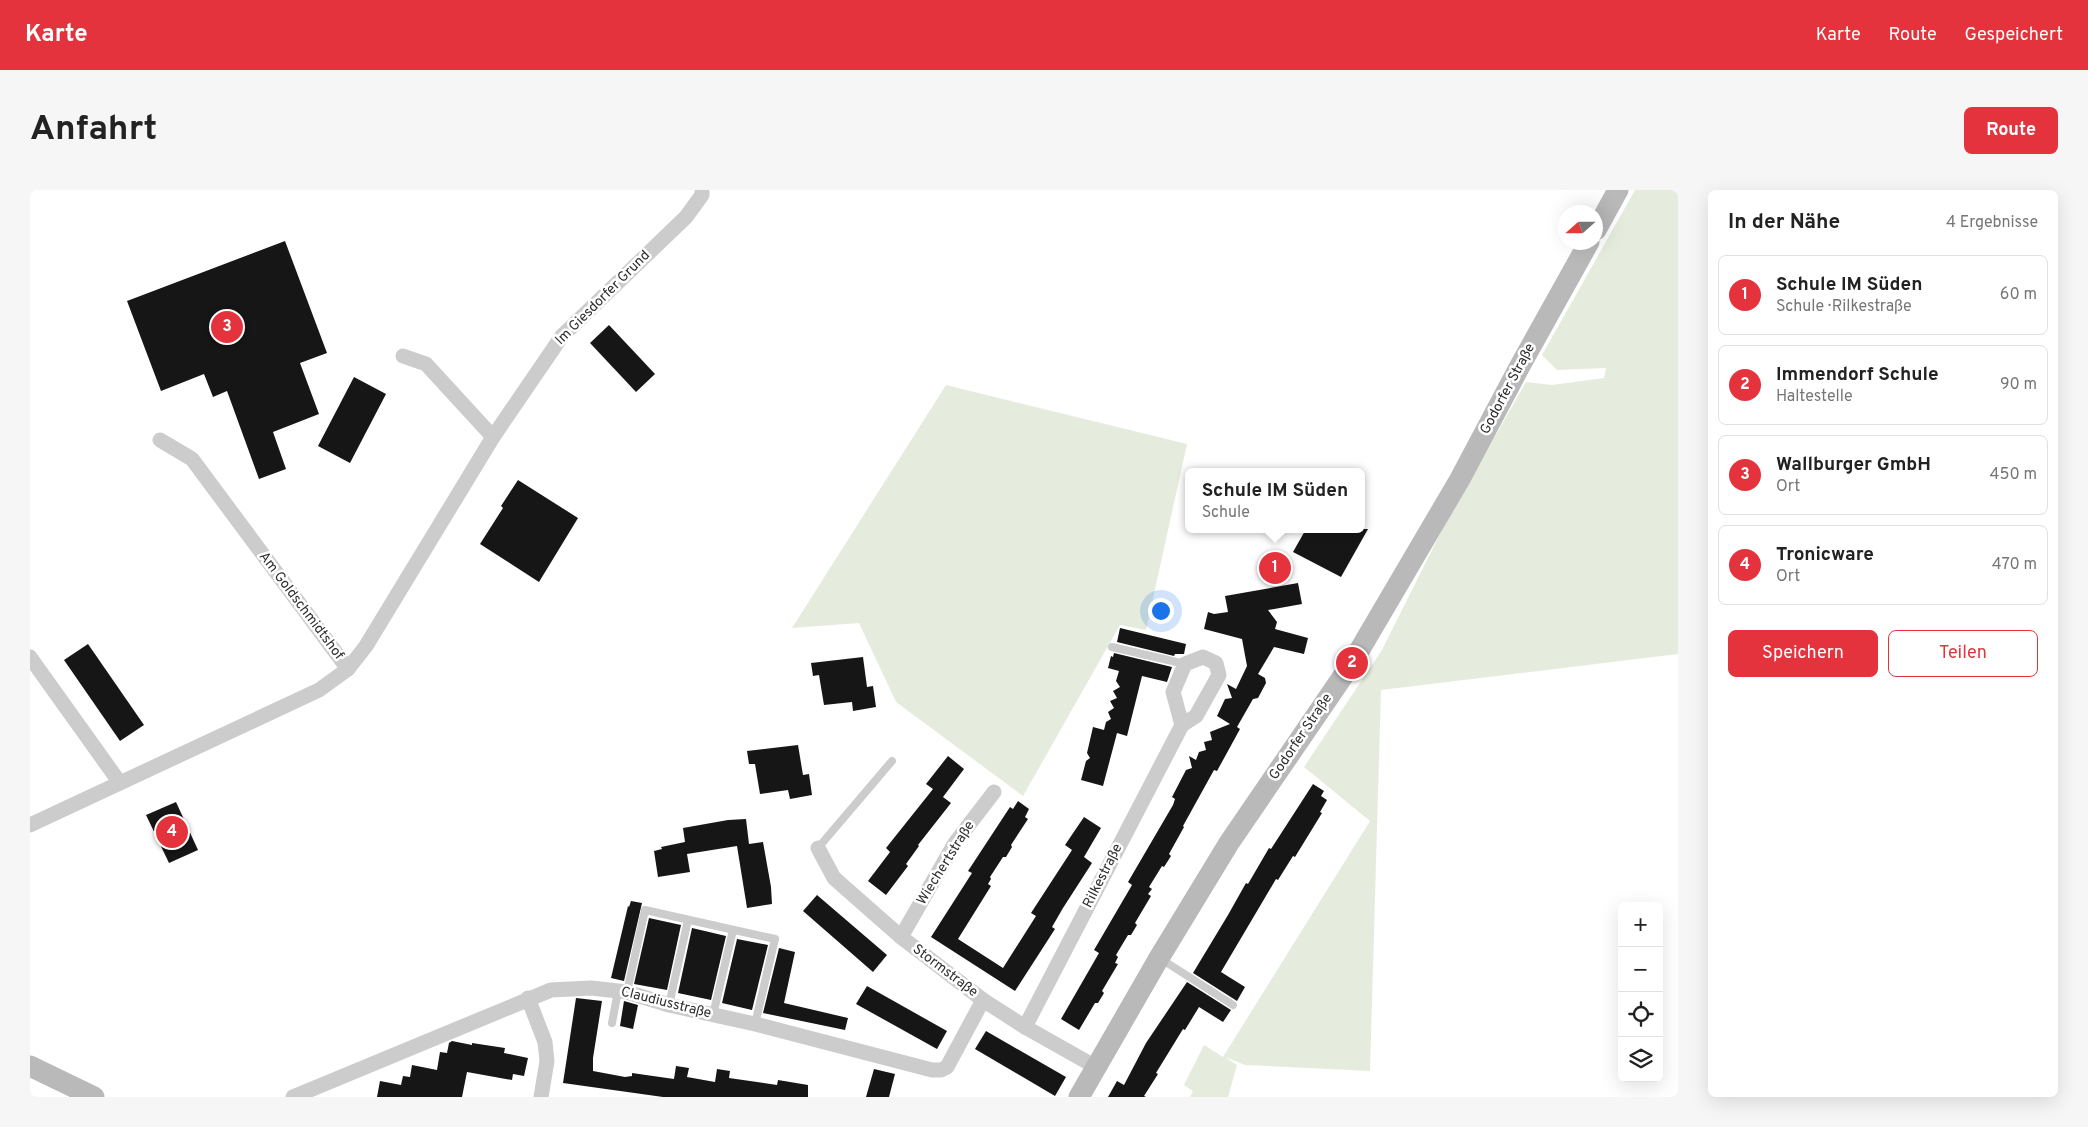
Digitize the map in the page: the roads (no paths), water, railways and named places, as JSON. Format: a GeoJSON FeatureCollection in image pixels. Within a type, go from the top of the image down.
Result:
{"type":"FeatureCollection","features":[{"type":"Feature","properties":{"kind":"street","name":"Im Giesdorfer Grund"},"geometry":{"type":"LineString","coordinates":[[348,669],[366,646],[493,437],[562,336],[686,217],[702,195],[702,190]]}},
{"type":"Feature","properties":{"kind":"street"},"geometry":{"type":"LineString","coordinates":[[1603,217],[1618,190]]}},
{"type":"Feature","properties":{"kind":"street","name":"Godorfer Straße"},"geometry":{"type":"LineString","coordinates":[[1079,1097],[1159,958],[1229,842],[1361,647],[1460,479],[1585,250]]}},
{"type":"Feature","properties":{"kind":"street"},"geometry":{"type":"LineString","coordinates":[[403,356],[426,364],[493,437]]}},
{"type":"Feature","properties":{"kind":"street","name":"Am Goldschmidtshof"},"geometry":{"type":"LineString","coordinates":[[30,825],[319,690],[348,669],[192,460],[160,440]]}},
{"type":"Feature","properties":{"kind":"street"},"geometry":{"type":"LineString","coordinates":[[30,657],[120,783]]}},
{"type":"Feature","properties":{"kind":"street","name":"Rilkestraße"},"geometry":{"type":"LineString","coordinates":[[1025,1027],[1182,725],[1196,716],[1219,674],[1216,663],[1203,657],[1185,664]]}},
{"type":"Feature","properties":{"kind":"street"},"geometry":{"type":"LineString","coordinates":[[1182,725],[1173,692],[1185,664]]}},
{"type":"Feature","properties":{"kind":"street","name":"Wiechertstraße"},"geometry":{"type":"LineString","coordinates":[[901,937],[955,843],[994,792]]}},
{"type":"Feature","properties":{"kind":"street","name":"Stormstraße"},"geometry":{"type":"LineString","coordinates":[[818,848],[834,878],[901,937],[983,1000],[1025,1027],[1096,1067]]}},
{"type":"Feature","properties":{"kind":"street","name":"Claudiusstraße"},"geometry":{"type":"LineString","coordinates":[[293,1097],[528,998],[551,990],[565,988],[622,991],[669,1005],[755,1024],[923,1068],[941,1070],[947,1067],[983,1000]]}},
{"type":"Feature","properties":{"kind":"street"},"geometry":{"type":"LineString","coordinates":[[528,998],[544,1042],[547,1061],[541,1097]]}},
{"type":"Feature","properties":{"kind":"street"},"geometry":{"type":"LineString","coordinates":[[30,1066],[94,1097]]}},
{"type":"Feature","properties":{"kind":"lane"},"geometry":{"type":"LineString","coordinates":[[1112,647],[1185,664]]}},
{"type":"Feature","properties":{"kind":"lane"},"geometry":{"type":"LineString","coordinates":[[818,848],[892,761]]}},
{"type":"Feature","properties":{"kind":"lane"},"geometry":{"type":"LineString","coordinates":[[612,1022],[645,910],[775,940],[755,1024]]}},
{"type":"Feature","properties":{"kind":"lane"},"geometry":{"type":"LineString","coordinates":[[669,1005],[688,920]]}},
{"type":"Feature","properties":{"kind":"lane"},"geometry":{"type":"LineString","coordinates":[[713,1015],[733,930]]}},
{"type":"Feature","properties":{"kind":"lane"},"geometry":{"type":"LineString","coordinates":[[1159,958],[1233,1005]]}},
{"type":"Feature","properties":{"kind":"place","name":"Wallburger GmbH"},"geometry":{"type":"Point","coordinates":[227,327]}},
{"type":"Feature","properties":{"kind":"place","name":"Schule IM Süden"},"geometry":{"type":"Point","coordinates":[1275,568]}},
{"type":"Feature","properties":{"kind":"place","name":"Immendorf Schule"},"geometry":{"type":"Point","coordinates":[1352,663]}},
{"type":"Feature","properties":{"kind":"place","name":"Tronicware"},"geometry":{"type":"Point","coordinates":[172,832]}}]}
